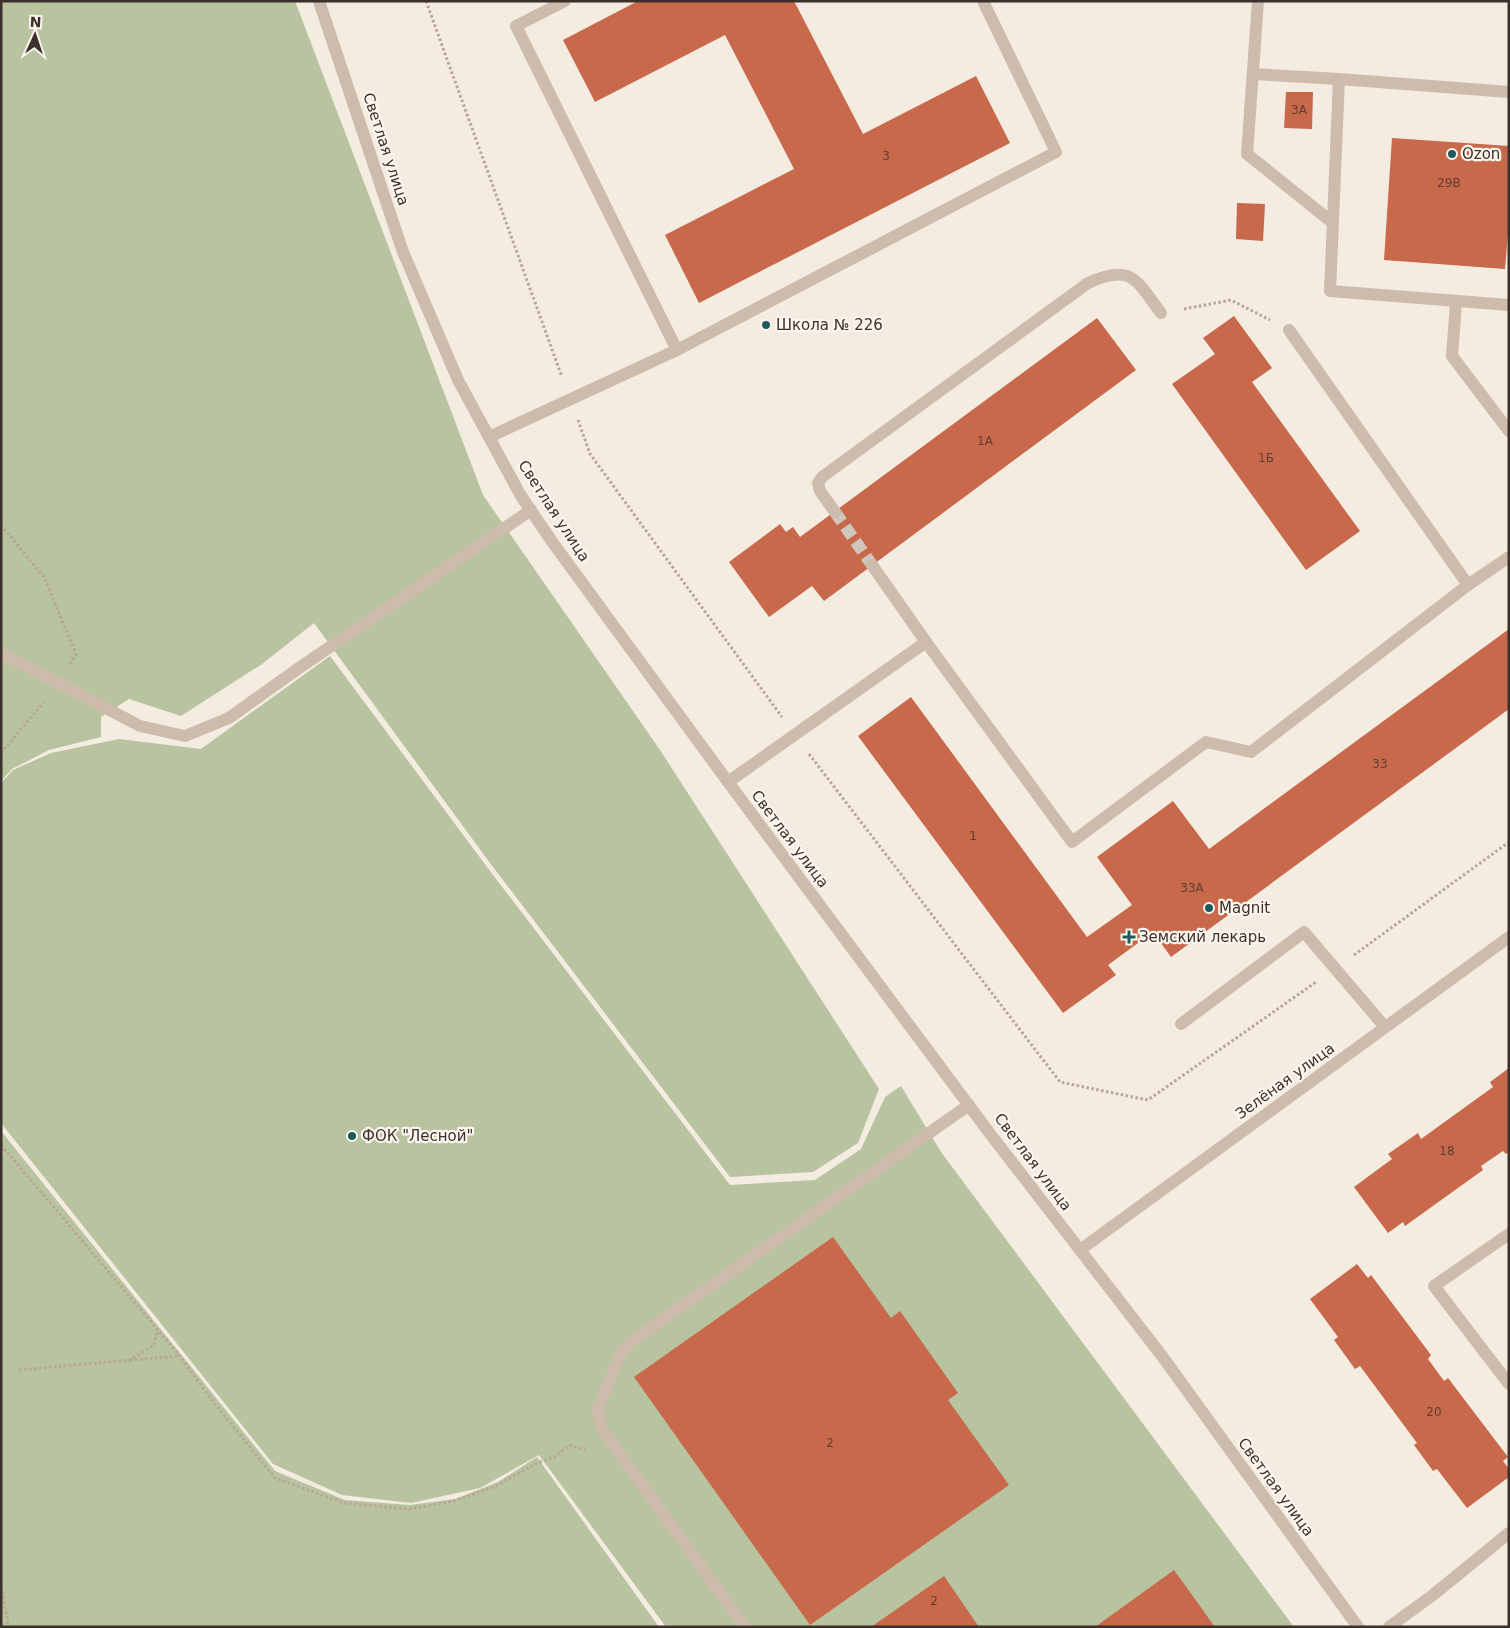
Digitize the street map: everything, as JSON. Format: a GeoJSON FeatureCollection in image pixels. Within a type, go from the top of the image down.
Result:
{"type":"FeatureCollection","features":[{"type":"Feature","properties":{"kind":"street","name":"Светлая улица"},"geometry":{"type":"LineString","coordinates":[[319,1],[403,252],[458,380],[531,510],[553,543],[728,782],[969,1106],[1162,1356],[1358,1627]]}},
{"type":"Feature","properties":{"kind":"street"},"geometry":{"type":"LineString","coordinates":[[565,1],[516,26],[677,350]]}},
{"type":"Feature","properties":{"kind":"street"},"geometry":{"type":"LineString","coordinates":[[489,437],[677,350],[1056,152],[983,1]]}},
{"type":"Feature","properties":{"kind":"street"},"geometry":{"type":"LineString","coordinates":[[1258,1],[1247,154],[1333,223]]}},
{"type":"Feature","properties":{"kind":"street"},"geometry":{"type":"LineString","coordinates":[[1253,74],[1509,92]]}},
{"type":"Feature","properties":{"kind":"street"},"geometry":{"type":"LineString","coordinates":[[1339,79],[1330,291],[1509,305]]}},
{"type":"Feature","properties":{"kind":"street"},"geometry":{"type":"LineString","coordinates":[[835,512],[820,491],[818,483],[822,478],[1088,283],[1105,275],[1122,274],[1136,280],[1161,313]]}},
{"type":"Feature","properties":{"kind":"street"},"geometry":{"type":"LineString","coordinates":[[1456,302],[1452,356],[1509,431]]}},
{"type":"Feature","properties":{"kind":"street"},"geometry":{"type":"LineString","coordinates":[[1289,330],[1468,586]]}},
{"type":"Feature","properties":{"kind":"street"},"geometry":{"type":"LineString","coordinates":[[1,653],[140,726],[185,736],[229,718],[531,510]]}},
{"type":"Feature","properties":{"kind":"street"},"geometry":{"type":"LineString","coordinates":[[872,565],[1072,842],[1206,742],[1252,752],[1468,586],[1509,558]]}},
{"type":"Feature","properties":{"kind":"street"},"geometry":{"type":"LineString","coordinates":[[728,782],[926,642]]}},
{"type":"Feature","properties":{"kind":"street"},"geometry":{"type":"LineString","coordinates":[[1181,1024],[1304,932],[1385,1028]]}},
{"type":"Feature","properties":{"kind":"street","name":"Зелёная улица"},"geometry":{"type":"LineString","coordinates":[[1080,1250],[1509,937]]}},
{"type":"Feature","properties":{"kind":"street"},"geometry":{"type":"LineString","coordinates":[[745,1627],[601,1428],[598,1409],[619,1356],[632,1341],[969,1106]]}},
{"type":"Feature","properties":{"kind":"street"},"geometry":{"type":"LineString","coordinates":[[1509,1234],[1434,1286],[1509,1384]]}},
{"type":"Feature","properties":{"kind":"street"},"geometry":{"type":"LineString","coordinates":[[1389,1627],[1509,1533]]}},
{"type":"Feature","properties":{"kind":"path"},"geometry":{"type":"LineString","coordinates":[[426,1],[590,454],[795,735],[1060,1082],[1148,1100]]}},
{"type":"Feature","properties":{"kind":"path"},"geometry":{"type":"LineString","coordinates":[[1161,313],[1231,300],[1289,330]]}},
{"type":"Feature","properties":{"kind":"path"},"geometry":{"type":"LineString","coordinates":[[1,525],[44,576],[76,654],[59,684],[1,753]]}},
{"type":"Feature","properties":{"kind":"path"},"geometry":{"type":"LineString","coordinates":[[1,1145],[180,1356],[214,1402],[276,1478],[344,1503],[410,1509],[454,1502],[494,1487],[535,1464],[556,1456],[569,1445],[594,1453]]}},
{"type":"Feature","properties":{"kind":"path"},"geometry":{"type":"LineString","coordinates":[[130,1360],[154,1345],[157,1330]]}},
{"type":"Feature","properties":{"kind":"path"},"geometry":{"type":"LineString","coordinates":[[19,1370],[180,1356]]}},
{"type":"Feature","properties":{"kind":"path"},"geometry":{"type":"LineString","coordinates":[[1,1587],[9,1627]]}},
{"type":"Feature","properties":{"kind":"green space"},"geometry":{"type":"Polygon","coordinates":[[[1,1],[295,1],[483,495],[660,750],[879,1089],[858,1143],[813,1172],[730,1177],[490,863],[314,623],[262,664],[181,716],[129,699],[101,717],[101,737],[49,750],[12,769],[1,781],[1,1]]]}},
{"type":"Feature","properties":{"kind":"green space","name":"ФОК \"Лесной\""},"geometry":{"type":"Polygon","coordinates":[[[330,656],[490,871],[730,1185],[815,1180],[861,1149],[885,1097],[901,1086],[941,1152],[1294,1627],[666,1627],[539,1455],[480,1488],[411,1503],[342,1495],[273,1464],[1,1123],[1,783],[13,770],[51,753],[119,739],[201,749],[330,656]]]}},
{"type":"Feature","properties":{"kind":"green space"},"geometry":{"type":"Polygon","coordinates":[[[1,1131],[275,1471],[345,1500],[410,1505],[455,1499],[498,1482],[537,1457],[659,1627],[1,1627],[1,1131]]]}},
{"type":"Feature","properties":{"kind":"building"},"geometry":{"type":"Polygon","coordinates":[[[638,1],[794,1],[863,134],[976,76],[1010,143],[699,303],[665,235],[794,169],[725,35],[595,102],[563,40],[638,1]]]}},
{"type":"Feature","properties":{"kind":"building"},"geometry":{"type":"Polygon","coordinates":[[[1286,92],[1313,92],[1312,129],[1284,128],[1286,92]]]}},
{"type":"Feature","properties":{"kind":"building"},"geometry":{"type":"Polygon","coordinates":[[[1392,138],[1509,146],[1509,221],[1505,269],[1384,260],[1392,138]]]}},
{"type":"Feature","properties":{"kind":"building"},"geometry":{"type":"Polygon","coordinates":[[[1237,203],[1265,204],[1263,241],[1236,239],[1237,203]]]}},
{"type":"Feature","properties":{"kind":"building"},"geometry":{"type":"Polygon","coordinates":[[[1234,316],[1272,368],[1252,382],[1360,531],[1306,570],[1172,384],[1215,354],[1203,338],[1234,316]]]}},
{"type":"Feature","properties":{"kind":"building"},"geometry":{"type":"Polygon","coordinates":[[[1097,318],[1136,370],[824,601],[812,586],[769,617],[729,562],[780,524],[786,532],[793,527],[800,537],[1097,318]]]}},
{"type":"Feature","properties":{"kind":"building"},"geometry":{"type":"Polygon","coordinates":[[[1509,629],[1509,709],[1171,957],[1153,932],[1108,965],[1116,975],[1063,1013],[858,736],[911,697],[1087,937],[1132,905],[1097,857],[1173,801],[1209,849],[1509,629]]]}},
{"type":"Feature","properties":{"kind":"building"},"geometry":{"type":"Polygon","coordinates":[[[1509,1068],[1509,1152],[1506,1154],[1503,1151],[1481,1166],[1483,1170],[1405,1226],[1403,1222],[1388,1233],[1354,1187],[1392,1159],[1388,1154],[1418,1133],[1421,1139],[1493,1087],[1490,1082],[1509,1068]]]}},
{"type":"Feature","properties":{"kind":"building"},"geometry":{"type":"Polygon","coordinates":[[[833,1237],[891,1318],[900,1311],[958,1393],[948,1400],[1009,1485],[810,1625],[634,1377],[833,1237]]]}},
{"type":"Feature","properties":{"kind":"building"},"geometry":{"type":"Polygon","coordinates":[[[1357,1264],[1368,1278],[1371,1275],[1431,1355],[1428,1359],[1444,1381],[1448,1378],[1508,1457],[1503,1461],[1509,1469],[1509,1477],[1467,1508],[1437,1469],[1433,1471],[1414,1445],[1417,1443],[1360,1366],[1355,1369],[1334,1340],[1338,1337],[1310,1299],[1357,1264]]]}},
{"type":"Feature","properties":{"kind":"building"},"geometry":{"type":"Polygon","coordinates":[[[1174,1570],[1215,1627],[1095,1627],[1174,1570]]]}},
{"type":"Feature","properties":{"kind":"building"},"geometry":{"type":"Polygon","coordinates":[[[944,1576],[979,1627],[871,1627],[944,1576]]]}},
{"type":"Feature","properties":{"kind":"tunnel"},"geometry":{"type":"LineString","coordinates":[[835,512],[872,565]]}},
{"type":"Feature","properties":{"kind":"place","name":"Ozon"},"geometry":{"type":"Point","coordinates":[1452,154]}},
{"type":"Feature","properties":{"kind":"place","name":"Школа № 226"},"geometry":{"type":"Point","coordinates":[766,325]}},
{"type":"Feature","properties":{"kind":"place","name":"Magnit"},"geometry":{"type":"Point","coordinates":[1209,908]}},
{"type":"Feature","properties":{"kind":"place","name":"Земский лекарь"},"geometry":{"type":"Point","coordinates":[1129,937]}},
{"type":"Feature","properties":{"kind":"place","name":"ФОК \"Лесной\""},"geometry":{"type":"Point","coordinates":[352,1136]}}]}
